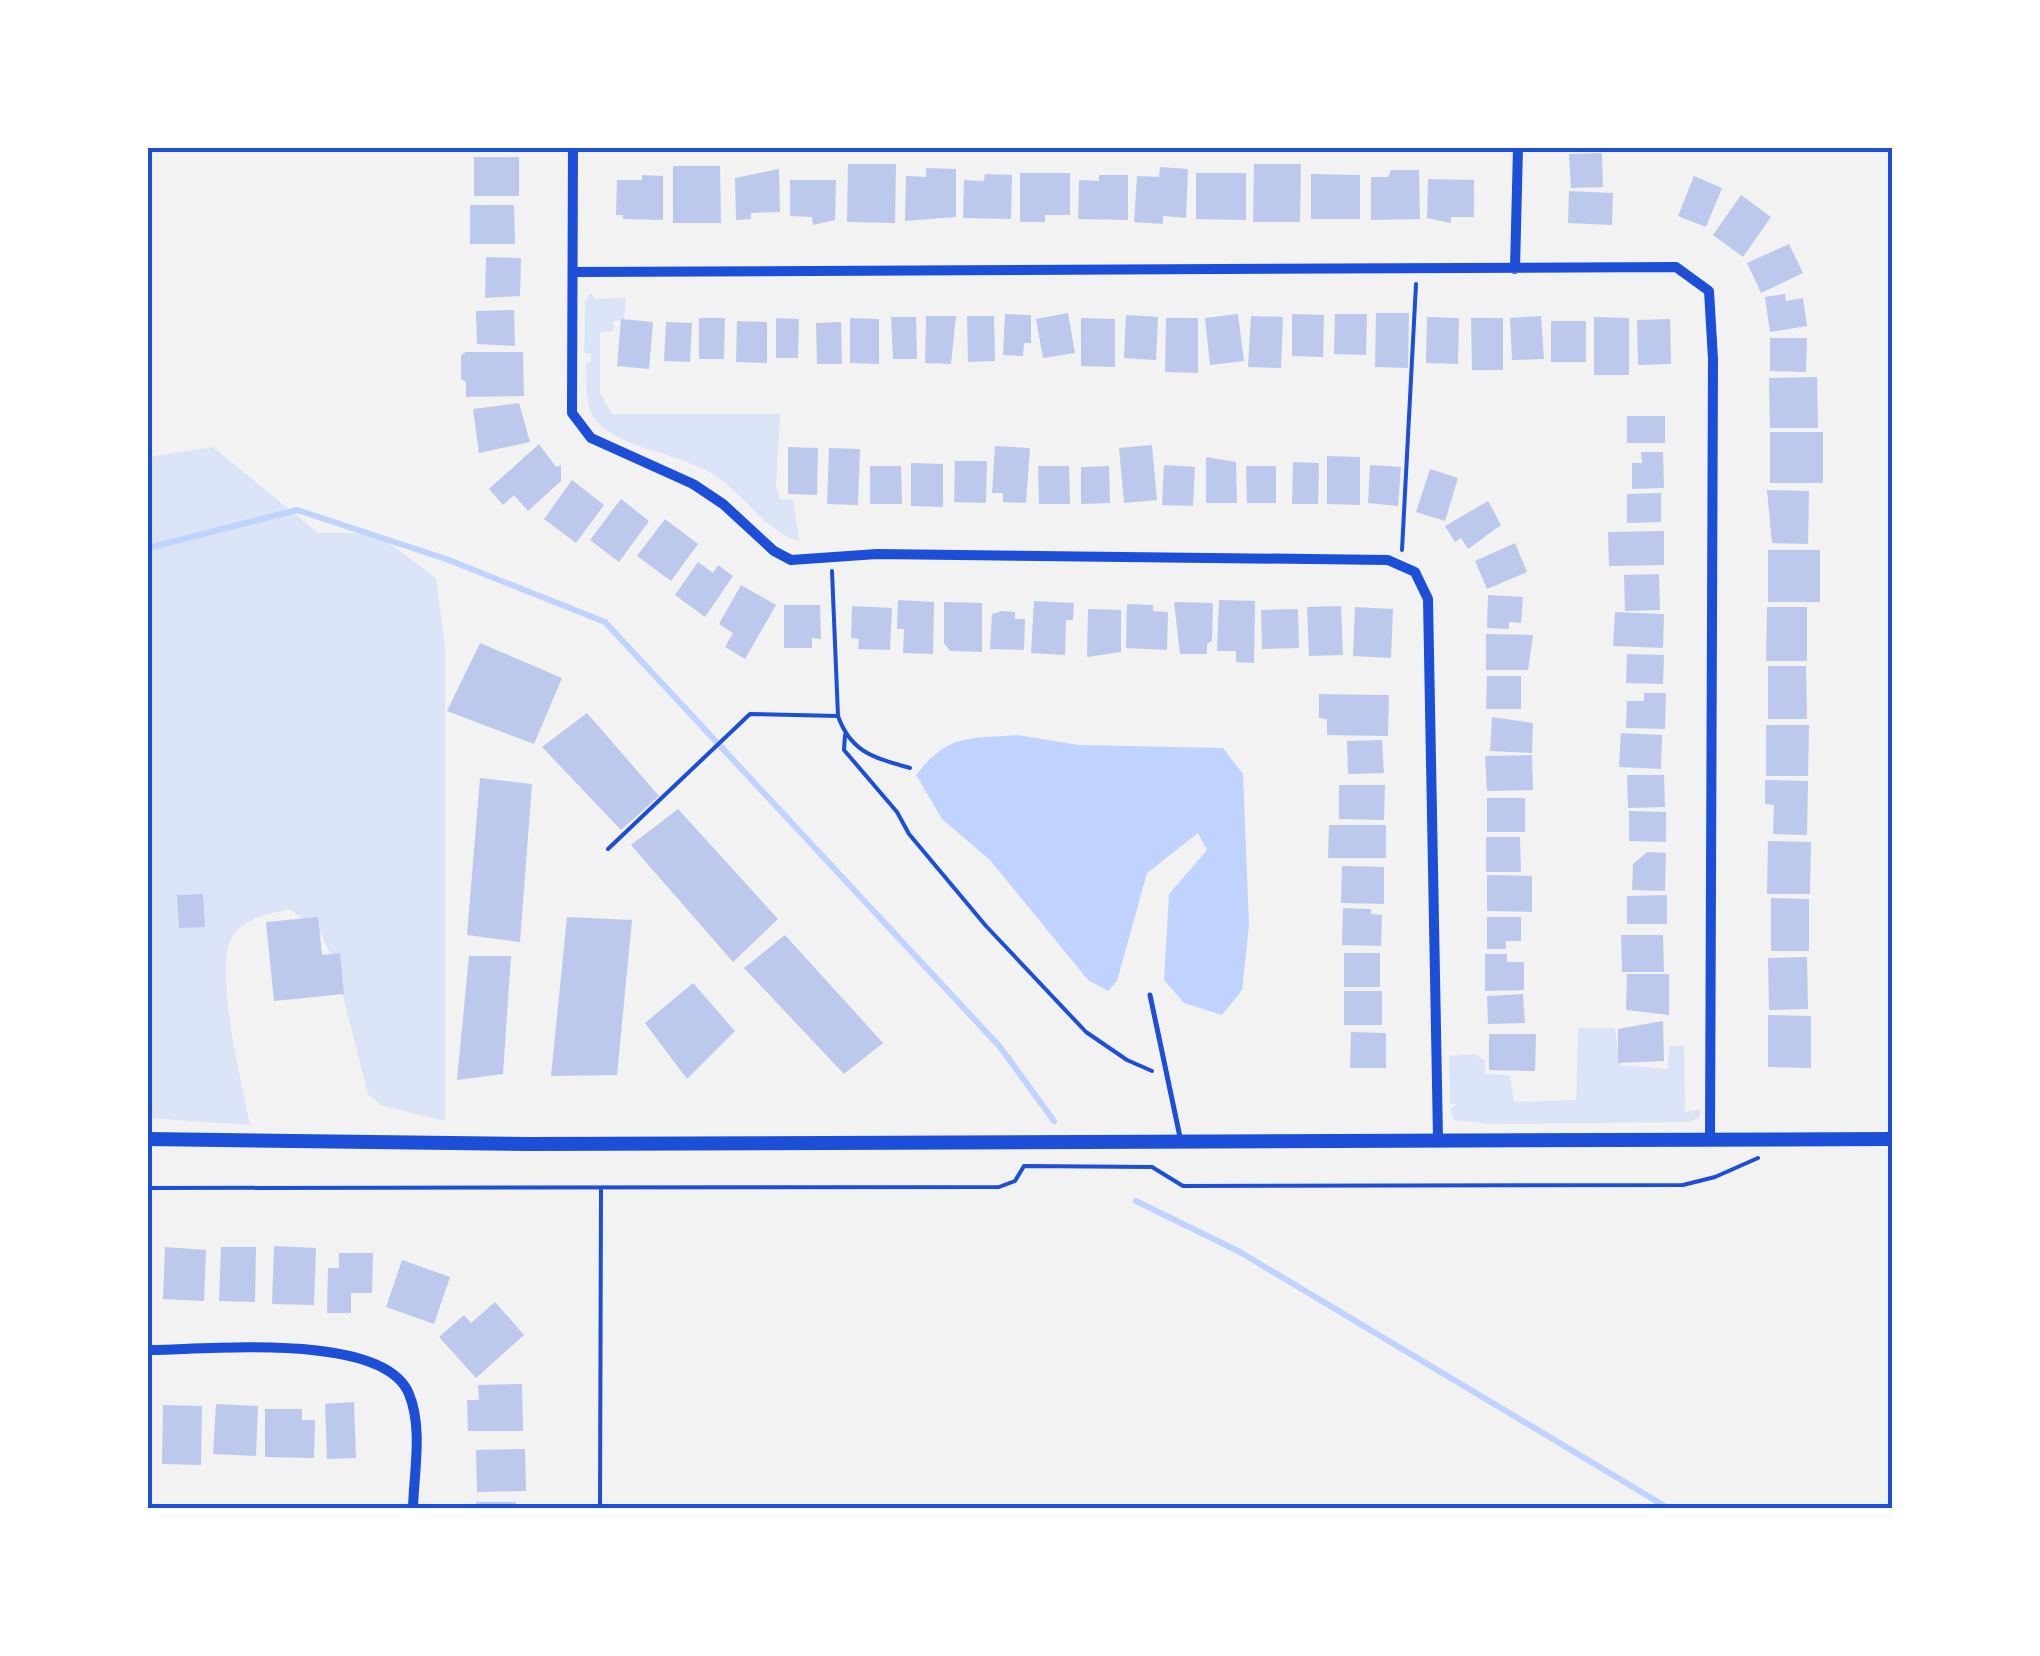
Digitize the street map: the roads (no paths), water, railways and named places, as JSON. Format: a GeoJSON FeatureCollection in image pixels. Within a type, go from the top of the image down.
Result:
{"type":"FeatureCollection","features":[{"type":"Feature","properties":{"kind":"street"},"geometry":{"type":"LineString","coordinates":[[574,148],[572,414],[603,445],[692,484],[722,504],[774,551],[791,560],[832,556],[1401,563],[1422,580],[1428,599],[1438,1138]]}},
{"type":"Feature","properties":{"kind":"street"},"geometry":{"type":"LineString","coordinates":[[1515,268],[1518,148]]}},
{"type":"Feature","properties":{"kind":"street"},"geometry":{"type":"LineString","coordinates":[[576,272],[1676,267],[1710,290],[1710,1138]]}},
{"type":"Feature","properties":{"kind":"street"},"geometry":{"type":"LineString","coordinates":[[148,1139],[511,1144],[1892,1139]]}},
{"type":"Feature","properties":{"kind":"street"},"geometry":{"type":"LineString","coordinates":[[148,1350],[322,1350],[373,1360],[398,1374],[416,1416],[413,1508]]}},
{"type":"Feature","properties":{"kind":"lane"},"geometry":{"type":"LineString","coordinates":[[1150,995],[1180,1140]]}},
{"type":"Feature","properties":{"kind":"water"},"geometry":{"type":"Polygon","coordinates":[[[1018,735],[1078,745],[1223,748],[1243,774],[1249,925],[1242,990],[1222,1015],[1184,1003],[1164,980],[1169,894],[1207,850],[1198,833],[1147,873],[1117,981],[1108,991],[1088,980],[990,860],[942,819],[916,775],[928,761],[961,741],[1018,735]]]}},
{"type":"Feature","properties":{"kind":"waterway"},"geometry":{"type":"LineString","coordinates":[[148,548],[297,510],[446,559],[605,622],[1000,1047],[1054,1121]]}},
{"type":"Feature","properties":{"kind":"waterway"},"geometry":{"type":"LineString","coordinates":[[1136,1201],[1240,1252],[1668,1508]]}}]}
